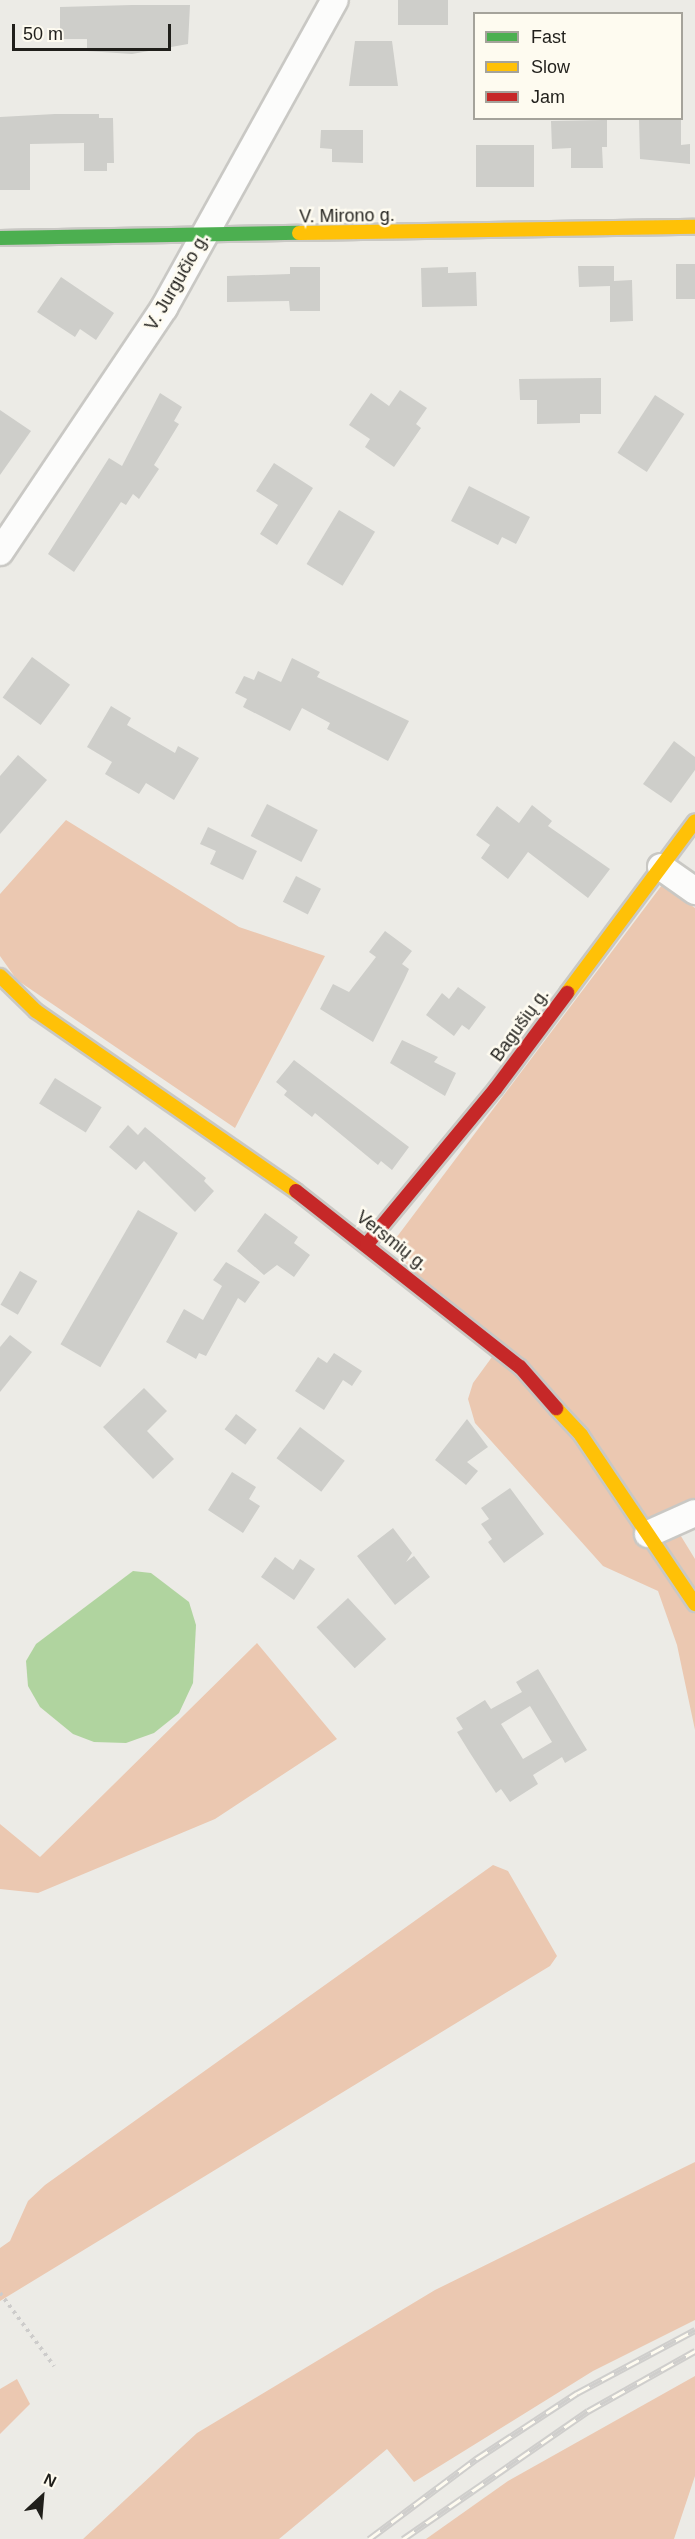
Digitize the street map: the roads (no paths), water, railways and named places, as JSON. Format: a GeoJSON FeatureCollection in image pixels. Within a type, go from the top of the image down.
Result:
{"type":"FeatureCollection","features":[{"type":"Feature","properties":{"kind":"street","name":"V. Jurgučio g."},"geometry":{"type":"LineString","coordinates":[[0,552],[164,308],[334,0]]}},
{"type":"Feature","properties":{"kind":"street","name":"V. Mirono g."},"geometry":{"type":"LineString","coordinates":[[0,238],[203,237],[695,227]]}},
{"type":"Feature","properties":{"kind":"street","name":"Bagušių g."},"geometry":{"type":"LineString","coordinates":[[367,1244],[496,1088],[695,821]]}},
{"type":"Feature","properties":{"kind":"street"},"geometry":{"type":"LineString","coordinates":[[661,867],[695,891]]}},
{"type":"Feature","properties":{"kind":"street","name":"Versmių g."},"geometry":{"type":"LineString","coordinates":[[2,988],[367,1244],[520,1367],[581,1434],[695,1604]]}},
{"type":"Feature","properties":{"kind":"street"},"geometry":{"type":"LineString","coordinates":[[648,1534],[695,1513]]}},
{"type":"Feature","properties":{"kind":"railway"},"geometry":{"type":"LineString","coordinates":[[369,2539],[476,2459],[577,2393],[695,2330]]}},
{"type":"Feature","properties":{"kind":"railway"},"geometry":{"type":"LineString","coordinates":[[403,2539],[588,2411],[695,2351]]}}]}
